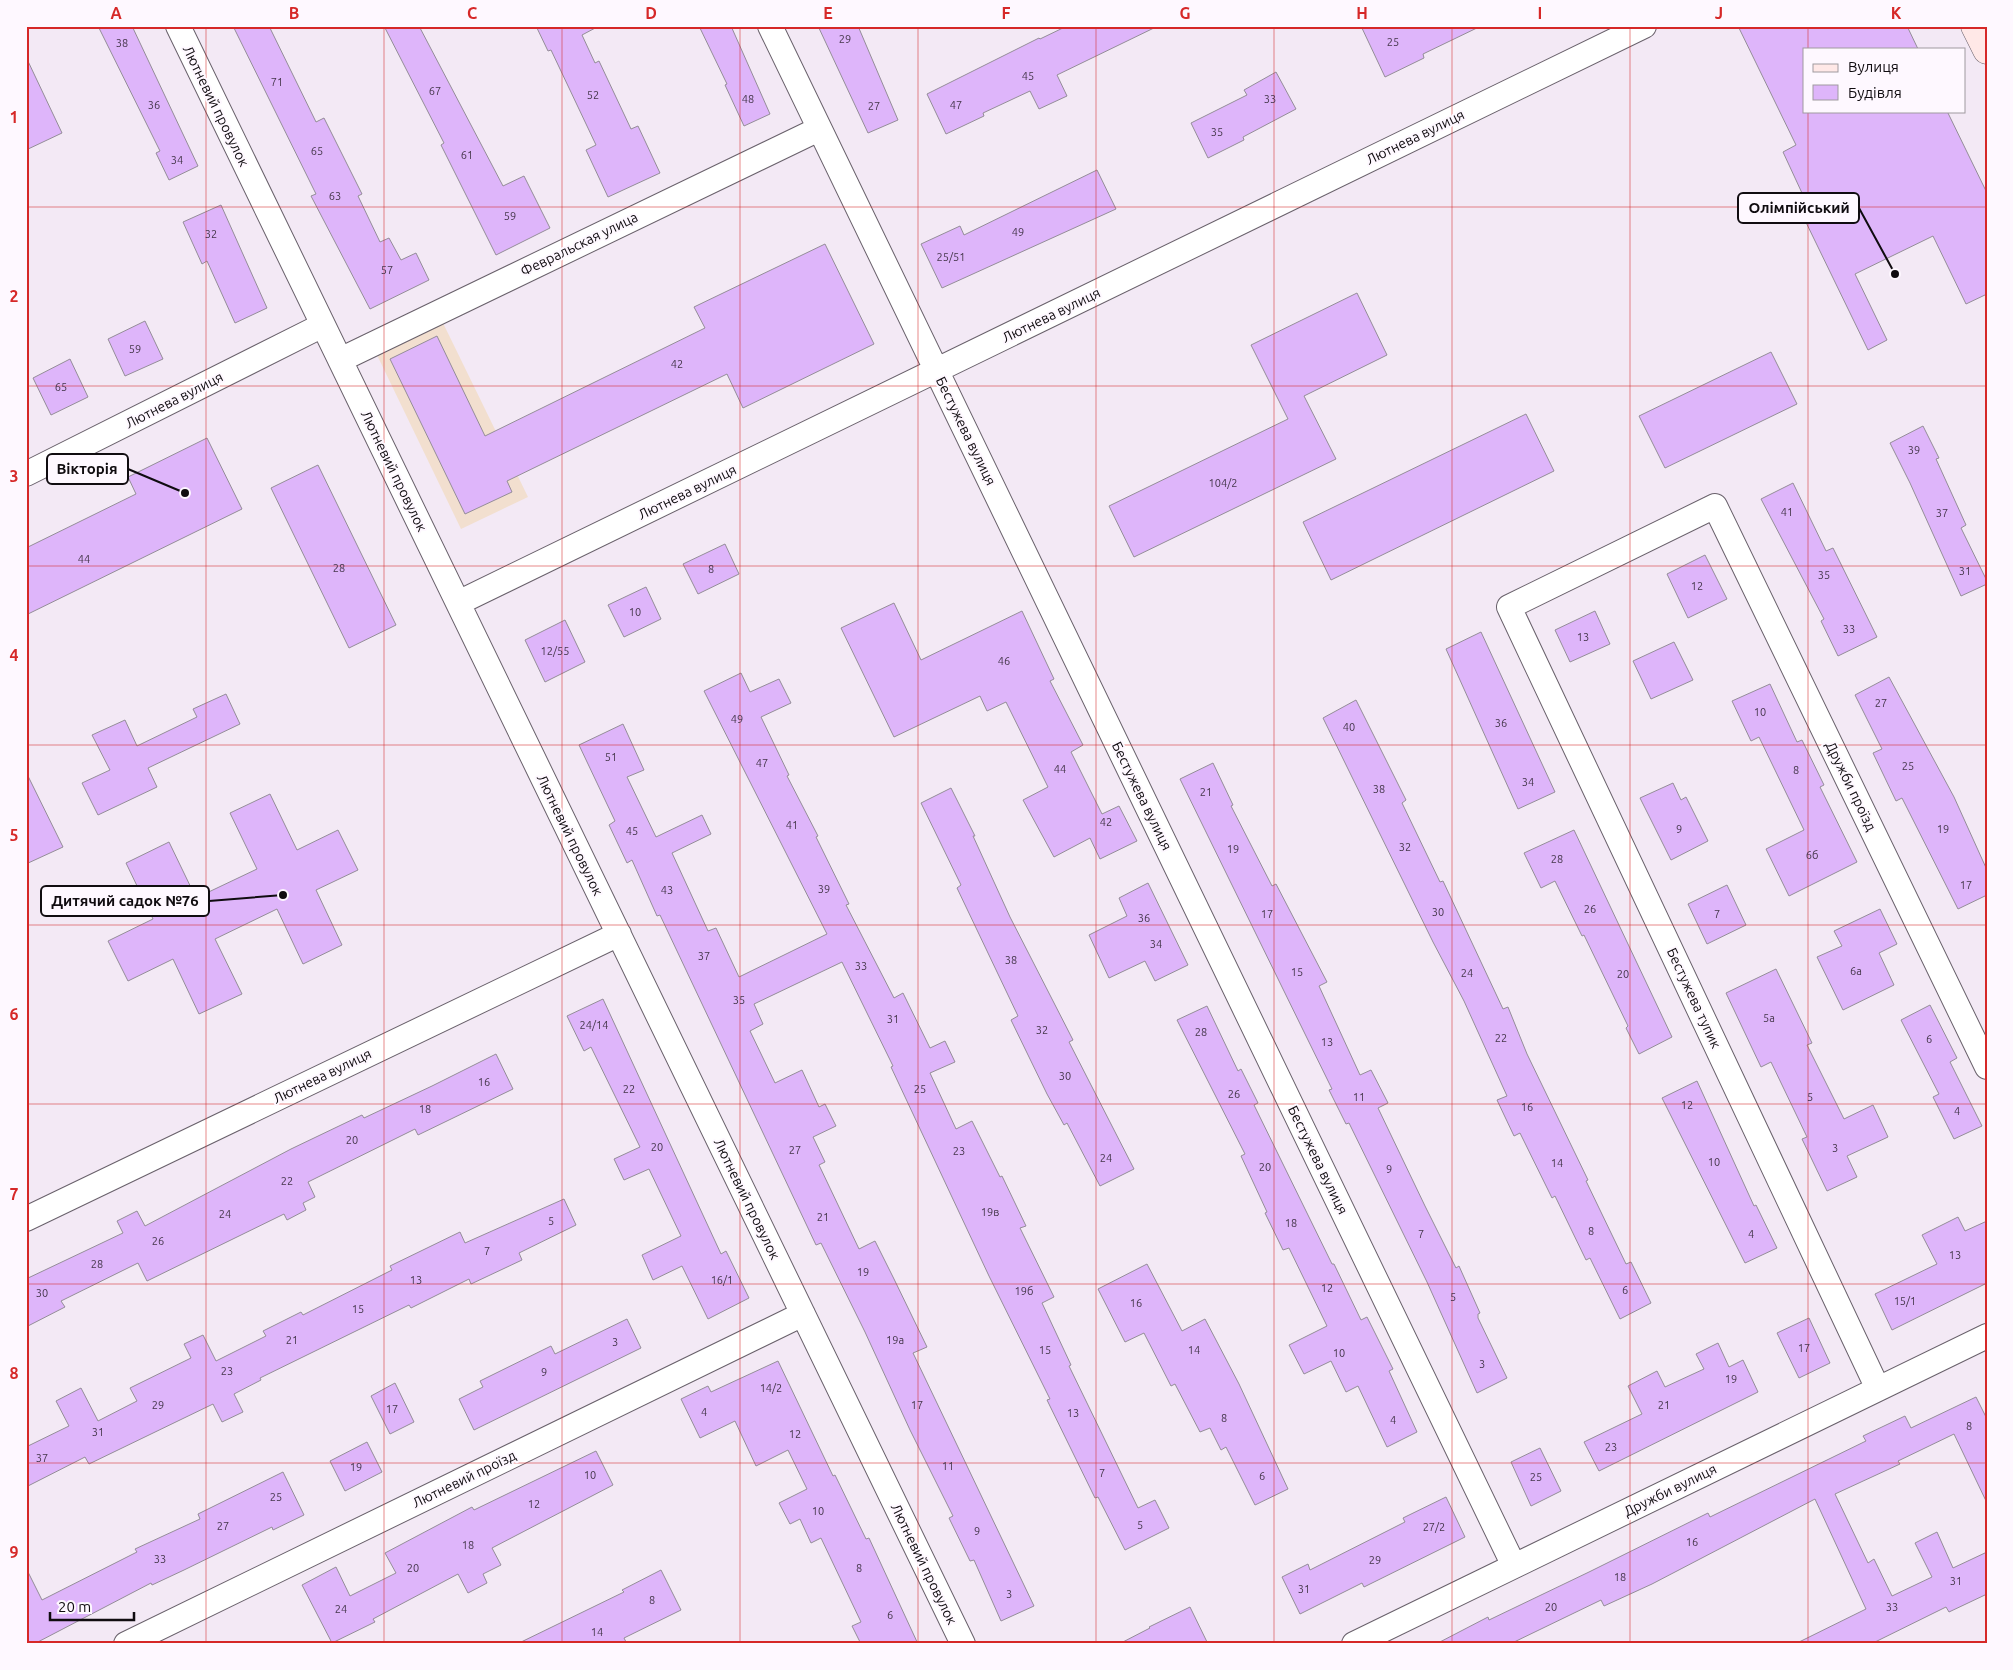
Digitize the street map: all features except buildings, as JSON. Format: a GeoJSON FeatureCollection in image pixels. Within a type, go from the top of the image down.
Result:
{"type":"FeatureCollection","features":[{"type":"Feature","properties":{"kind":"main road"},"geometry":{"type":"LineString","coordinates":[[1976,26],[1987,50]]}},
{"type":"Feature","properties":{"kind":"street","name":"Лютневий провулок"},"geometry":{"type":"LineString","coordinates":[[178,26],[963,1644]]}},
{"type":"Feature","properties":{"kind":"street","name":"Бестужева вулиця"},"geometry":{"type":"LineString","coordinates":[[770,26],[1514,1566]]}},
{"type":"Feature","properties":{"kind":"street","name":"Лютнева вулиця"},"geometry":{"type":"LineString","coordinates":[[458,603],[1644,26]]}},
{"type":"Feature","properties":{"kind":"street","name":"Февральская улица"},"geometry":{"type":"LineString","coordinates":[[340,360],[819,129]]}},
{"type":"Feature","properties":{"kind":"street","name":"Лютнева вулиця"},"geometry":{"type":"LineString","coordinates":[[26,474],[323,325]]}},
{"type":"Feature","properties":{"kind":"street","name":"Бестужева тупик"},"geometry":{"type":"LineString","coordinates":[[1715,506],[1509,607],[1878,1389]]}},
{"type":"Feature","properties":{"kind":"street","name":"Дружби проїзд"},"geometry":{"type":"LineString","coordinates":[[1715,506],[1987,1066]]}},
{"type":"Feature","properties":{"kind":"street","name":"Лютнева вулиця"},"geometry":{"type":"LineString","coordinates":[[26,1219],[618,934]]}},
{"type":"Feature","properties":{"kind":"street","name":"Лютневий проїзд"},"geometry":{"type":"LineString","coordinates":[[126,1644],[803,1314]]}},
{"type":"Feature","properties":{"kind":"street","name":"Дружби вулиця"},"geometry":{"type":"LineString","coordinates":[[1354,1644],[1987,1336]]}},
{"type":"Feature","properties":{"kind":"shaded area"},"geometry":{"type":"Polygon","coordinates":[[[443,323],[528,497],[461,529],[377,355],[443,323]]]}},
{"type":"Feature","properties":{"kind":"place","name":"Олімпійський"},"geometry":{"type":"Point","coordinates":[1895,274]}},
{"type":"Feature","properties":{"kind":"place","name":"Вікторія"},"geometry":{"type":"Point","coordinates":[185,493]}},
{"type":"Feature","properties":{"kind":"place","name":"Дитячий садок №76"},"geometry":{"type":"Point","coordinates":[283,895]}}]}
